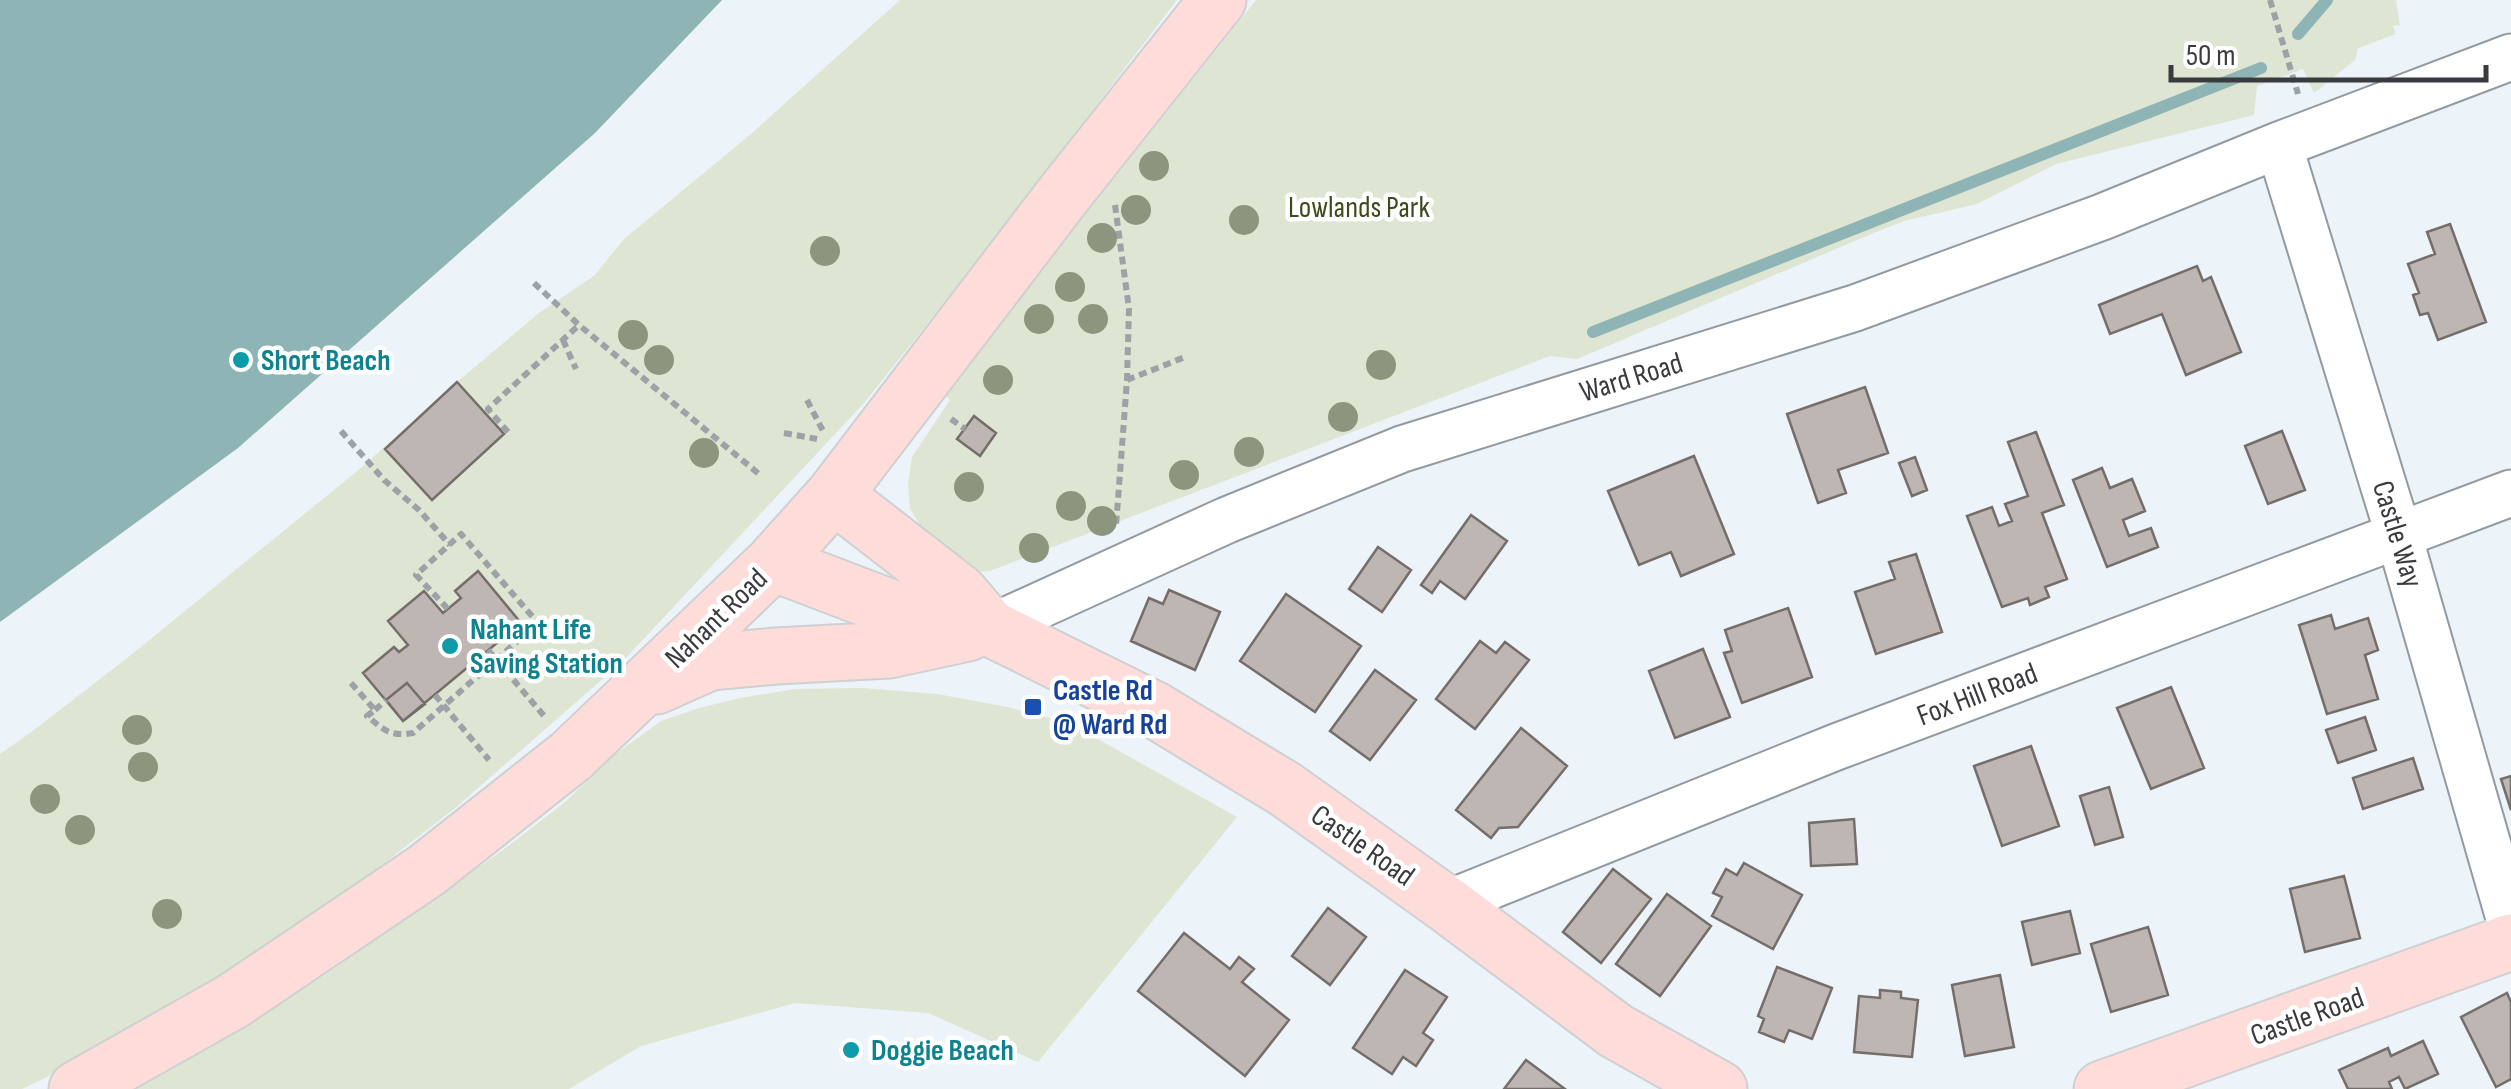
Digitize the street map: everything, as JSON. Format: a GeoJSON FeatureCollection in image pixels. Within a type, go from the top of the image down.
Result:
{"type":"FeatureCollection","features":[{"type":"Feature","properties":{"kind":"main road","name":"Nahant Road"},"geometry":{"type":"LineString","coordinates":[[77,1089],[233,1001],[427,870],[571,756],[635,696],[773,563],[834,495],[1218,0]]}},
{"type":"Feature","properties":{"kind":"main road","name":"Castle Road"},"geometry":{"type":"LineString","coordinates":[[834,495],[960,592],[990,628]]}},
{"type":"Feature","properties":{"kind":"main road","name":"Castle Road"},"geometry":{"type":"LineString","coordinates":[[773,563],[910,614],[990,628],[1172,720],[1285,789],[1616,1031],[1719,1089]]}},
{"type":"Feature","properties":{"kind":"main road"},"geometry":{"type":"LineString","coordinates":[[635,696],[710,662],[889,650],[990,628]]}},
{"type":"Feature","properties":{"kind":"main road","name":"Castle Road"},"geometry":{"type":"LineString","coordinates":[[2102,1089],[2511,942]]}},
{"type":"Feature","properties":{"kind":"street","name":"Ward Road"},"geometry":{"type":"LineString","coordinates":[[990,628],[1226,520],[1402,449],[1855,308],[2102,217],[2511,57]]}},
{"type":"Feature","properties":{"kind":"street","name":"Castle Way"},"geometry":{"type":"LineString","coordinates":[[2295,139],[2398,536],[2511,925]]}},
{"type":"Feature","properties":{"kind":"street","name":"Fox Hill Road"},"geometry":{"type":"LineString","coordinates":[[1446,904],[1836,747],[2511,493]]}},
{"type":"Feature","properties":{"kind":"path"},"geometry":{"type":"LineString","coordinates":[[2270,0],[2295,139]]}},
{"type":"Feature","properties":{"kind":"path"},"geometry":{"type":"LineString","coordinates":[[1106,141],[1129,309],[1112,572]]}},
{"type":"Feature","properties":{"kind":"path"},"geometry":{"type":"LineString","coordinates":[[534,283],[759,474]]}},
{"type":"Feature","properties":{"kind":"path"},"geometry":{"type":"LineString","coordinates":[[508,432],[488,410],[579,325]]}},
{"type":"Feature","properties":{"kind":"path"},"geometry":{"type":"LineString","coordinates":[[563,340],[576,369]]}},
{"type":"Feature","properties":{"kind":"path"},"geometry":{"type":"LineString","coordinates":[[1127,380],[1185,358]]}},
{"type":"Feature","properties":{"kind":"path"},"geometry":{"type":"LineString","coordinates":[[784,433],[828,440],[807,400]]}},
{"type":"Feature","properties":{"kind":"path"},"geometry":{"type":"LineString","coordinates":[[341,431],[450,545]]}},
{"type":"Feature","properties":{"kind":"path"},"geometry":{"type":"LineString","coordinates":[[386,700],[366,716],[398,736],[413,732],[538,624],[461,534],[416,575],[448,610]]}},
{"type":"Feature","properties":{"kind":"path"},"geometry":{"type":"LineString","coordinates":[[488,650],[545,718]]}},
{"type":"Feature","properties":{"kind":"path"},"geometry":{"type":"LineString","coordinates":[[352,683],[375,710]]}},
{"type":"Feature","properties":{"kind":"path"},"geometry":{"type":"LineString","coordinates":[[435,695],[493,764]]}},
{"type":"Feature","properties":{"kind":"green space"},"geometry":{"type":"Polygon","coordinates":[[[900,0],[1177,0],[864,403],[622,662],[454,809],[282,936],[157,1016],[45,1078],[22,1089],[0,1089],[0,754],[126,659],[361,468],[539,313],[594,276],[624,239],[751,134],[900,0]]]}},
{"type":"Feature","properties":{"kind":"green space","name":"Lowlands Park"},"geometry":{"type":"Polygon","coordinates":[[[1256,0],[2396,0],[2400,25],[2393,26],[2396,34],[2358,48],[2355,60],[2314,93],[2303,69],[2257,86],[2254,115],[2056,164],[1977,204],[1904,221],[1577,359],[1550,356],[990,571],[973,572],[922,528],[910,509],[912,457],[950,400],[945,395],[1256,0]]]}},
{"type":"Feature","properties":{"kind":"green space"},"geometry":{"type":"Polygon","coordinates":[[[862,688],[937,694],[1069,723],[1237,817],[1038,1062],[928,1013],[795,1003],[641,1046],[569,1089],[137,1089],[325,975],[503,850],[564,803],[614,755],[661,721],[740,698],[795,689],[862,688]]]}},
{"type":"Feature","properties":{"kind":"water","name":"Short Beach"},"geometry":{"type":"Polygon","coordinates":[[[0,0],[722,0],[595,133],[238,448],[0,622],[0,0]]]}},
{"type":"Feature","properties":{"kind":"building"},"geometry":{"type":"Polygon","coordinates":[[[2450,224],[2486,322],[2438,340],[2428,313],[2420,315],[2413,295],[2419,293],[2408,264],[2435,254],[2427,232],[2450,224]]]}},
{"type":"Feature","properties":{"kind":"building"},"geometry":{"type":"Polygon","coordinates":[[[2197,266],[2203,281],[2211,277],[2241,352],[2186,375],[2162,314],[2110,334],[2099,305],[2197,266]]]}},
{"type":"Feature","properties":{"kind":"building"},"geometry":{"type":"Polygon","coordinates":[[[457,382],[504,434],[432,500],[385,449],[457,382]]]}},
{"type":"Feature","properties":{"kind":"building"},"geometry":{"type":"Polygon","coordinates":[[[1865,387],[1888,453],[1838,470],[1846,493],[1818,503],[1787,414],[1865,387]]]}},
{"type":"Feature","properties":{"kind":"building"},"geometry":{"type":"Polygon","coordinates":[[[974,416],[996,433],[980,456],[957,439],[974,416]]]}},
{"type":"Feature","properties":{"kind":"building"},"geometry":{"type":"Polygon","coordinates":[[[2282,431],[2305,490],[2268,504],[2245,446],[2282,431]]]}},
{"type":"Feature","properties":{"kind":"building"},"geometry":{"type":"Polygon","coordinates":[[[2036,432],[2064,505],[2042,513],[2067,579],[2045,587],[2049,597],[2030,605],[2028,598],[2002,607],[1967,516],[1992,507],[1999,526],[2012,521],[2005,504],[2028,496],[2008,442],[2036,432]]]}},
{"type":"Feature","properties":{"kind":"building"},"geometry":{"type":"Polygon","coordinates":[[[1694,456],[1734,554],[1681,576],[1671,552],[1639,565],[1608,491],[1694,456]]]}},
{"type":"Feature","properties":{"kind":"building"},"geometry":{"type":"Polygon","coordinates":[[[1915,457],[1927,490],[1912,496],[1899,463],[1915,457]]]}},
{"type":"Feature","properties":{"kind":"building"},"geometry":{"type":"Polygon","coordinates":[[[2102,468],[2110,488],[2132,479],[2145,511],[2123,520],[2129,536],[2151,528],[2158,547],[2107,567],[2073,480],[2102,468]]]}},
{"type":"Feature","properties":{"kind":"building"},"geometry":{"type":"Polygon","coordinates":[[[1471,515],[1507,541],[1465,599],[1440,581],[1432,593],[1421,585],[1471,515]]]}},
{"type":"Feature","properties":{"kind":"building"},"geometry":{"type":"Polygon","coordinates":[[[1378,547],[1411,570],[1382,612],[1349,589],[1378,547]]]}},
{"type":"Feature","properties":{"kind":"building"},"geometry":{"type":"Polygon","coordinates":[[[1916,554],[1942,632],[1876,654],[1855,592],[1895,579],[1889,562],[1916,554]]]}},
{"type":"Feature","properties":{"kind":"building","name":"Nahant Life Saving Station"},"geometry":{"type":"Polygon","coordinates":[[[478,571],[521,623],[403,721],[363,673],[394,647],[399,652],[408,645],[388,621],[424,591],[443,613],[461,598],[455,591],[478,571]]]}},
{"type":"Feature","properties":{"kind":"building"},"geometry":{"type":"Polygon","coordinates":[[[1169,590],[1220,612],[1195,670],[1131,641],[1149,598],[1163,604],[1169,590]]]}},
{"type":"Feature","properties":{"kind":"building"},"geometry":{"type":"Polygon","coordinates":[[[1286,594],[1361,646],[1315,712],[1240,661],[1286,594]]]}},
{"type":"Feature","properties":{"kind":"building"},"geometry":{"type":"Polygon","coordinates":[[[1788,608],[1812,677],[1742,703],[1724,653],[1732,651],[1725,630],[1788,608]]]}},
{"type":"Feature","properties":{"kind":"building"},"geometry":{"type":"Polygon","coordinates":[[[2331,615],[2335,629],[2368,618],[2378,650],[2365,655],[2378,699],[2327,714],[2299,625],[2331,615]]]}},
{"type":"Feature","properties":{"kind":"building"},"geometry":{"type":"Polygon","coordinates":[[[1480,641],[1496,653],[1505,642],[1529,660],[1475,729],[1436,699],[1480,641]]]}},
{"type":"Feature","properties":{"kind":"building"},"geometry":{"type":"Polygon","coordinates":[[[1703,649],[1730,717],[1675,738],[1649,671],[1703,649]]]}},
{"type":"Feature","properties":{"kind":"building"},"geometry":{"type":"Polygon","coordinates":[[[1375,670],[1416,700],[1370,760],[1330,731],[1375,670]]]}},
{"type":"Feature","properties":{"kind":"building"},"geometry":{"type":"Polygon","coordinates":[[[407,683],[425,704],[403,721],[386,700],[407,683]]]}},
{"type":"Feature","properties":{"kind":"building"},"geometry":{"type":"Polygon","coordinates":[[[2171,687],[2204,768],[2151,789],[2117,708],[2171,687]]]}},
{"type":"Feature","properties":{"kind":"building"},"geometry":{"type":"Polygon","coordinates":[[[2365,717],[2376,750],[2338,763],[2326,730],[2365,717]]]}},
{"type":"Feature","properties":{"kind":"building"},"geometry":{"type":"Polygon","coordinates":[[[1521,728],[1567,766],[1518,827],[1499,828],[1491,838],[1456,810],[1521,728]]]}},
{"type":"Feature","properties":{"kind":"building"},"geometry":{"type":"Polygon","coordinates":[[[2031,746],[2059,826],[2002,846],[1974,766],[2031,746]]]}},
{"type":"Feature","properties":{"kind":"building"},"geometry":{"type":"Polygon","coordinates":[[[2413,758],[2423,789],[2363,809],[2353,778],[2413,758]]]}},
{"type":"Feature","properties":{"kind":"building"},"geometry":{"type":"Polygon","coordinates":[[[2511,776],[2511,810],[2501,779],[2511,776]]]}},
{"type":"Feature","properties":{"kind":"building"},"geometry":{"type":"Polygon","coordinates":[[[2109,787],[2123,837],[2095,845],[2080,796],[2109,787]]]}},
{"type":"Feature","properties":{"kind":"building"},"geometry":{"type":"Polygon","coordinates":[[[1854,819],[1857,864],[1811,866],[1809,823],[1854,819]]]}},
{"type":"Feature","properties":{"kind":"building"},"geometry":{"type":"Polygon","coordinates":[[[1744,863],[1802,895],[1773,949],[1712,916],[1722,897],[1713,893],[1726,869],[1737,875],[1744,863]]]}},
{"type":"Feature","properties":{"kind":"building"},"geometry":{"type":"Polygon","coordinates":[[[1613,869],[1651,899],[1601,963],[1563,932],[1613,869]]]}},
{"type":"Feature","properties":{"kind":"building"},"geometry":{"type":"Polygon","coordinates":[[[2344,876],[2360,938],[2305,952],[2290,889],[2344,876]]]}},
{"type":"Feature","properties":{"kind":"building"},"geometry":{"type":"Polygon","coordinates":[[[1667,894],[1711,926],[1660,996],[1616,964],[1667,894]]]}},
{"type":"Feature","properties":{"kind":"building"},"geometry":{"type":"Polygon","coordinates":[[[1328,908],[1366,937],[1330,985],[1292,956],[1328,908]]]}},
{"type":"Feature","properties":{"kind":"building"},"geometry":{"type":"Polygon","coordinates":[[[2070,911],[2080,953],[2032,965],[2022,922],[2070,911]]]}},
{"type":"Feature","properties":{"kind":"building"},"geometry":{"type":"Polygon","coordinates":[[[2148,927],[2168,995],[2111,1012],[2091,944],[2148,927]]]}},
{"type":"Feature","properties":{"kind":"building"},"geometry":{"type":"Polygon","coordinates":[[[1184,933],[1230,969],[1239,957],[1254,969],[1242,982],[1289,1020],[1245,1076],[1138,991],[1184,933]]]}},
{"type":"Feature","properties":{"kind":"building"},"geometry":{"type":"Polygon","coordinates":[[[1777,967],[1832,988],[1812,1039],[1789,1030],[1784,1042],[1759,1032],[1764,1019],[1758,1016],[1777,967]]]}},
{"type":"Feature","properties":{"kind":"building"},"geometry":{"type":"Polygon","coordinates":[[[1405,970],[1447,997],[1423,1033],[1433,1040],[1416,1066],[1403,1057],[1392,1074],[1353,1048],[1405,970]]]}},
{"type":"Feature","properties":{"kind":"building"},"geometry":{"type":"Polygon","coordinates":[[[2000,975],[2014,1047],[1965,1056],[1952,985],[2000,975]]]}},
{"type":"Feature","properties":{"kind":"building"},"geometry":{"type":"Polygon","coordinates":[[[1880,990],[1901,992],[1901,998],[1918,1000],[1912,1057],[1854,1052],[1859,996],[1880,998],[1880,990]]]}},
{"type":"Feature","properties":{"kind":"building"},"geometry":{"type":"Polygon","coordinates":[[[2507,993],[2511,1002],[2511,1079],[2496,1087],[2461,1017],[2507,993]]]}},
{"type":"Feature","properties":{"kind":"building"},"geometry":{"type":"Polygon","coordinates":[[[2423,1041],[2438,1074],[2405,1089],[2399,1077],[2389,1082],[2392,1089],[2348,1089],[2339,1070],[2388,1048],[2391,1056],[2423,1041]]]}},
{"type":"Feature","properties":{"kind":"building"},"geometry":{"type":"Polygon","coordinates":[[[1526,1060],[1565,1089],[1504,1089],[1526,1060]]]}},
{"type":"Feature","properties":{"kind":"waterway"},"geometry":{"type":"LineString","coordinates":[[2298,34],[2327,0]]}},
{"type":"Feature","properties":{"kind":"waterway"},"geometry":{"type":"LineString","coordinates":[[1593,332],[2261,68]]}},
{"type":"Feature","properties":{"kind":"place","name":"Short Beach"},"geometry":{"type":"Point","coordinates":[241,360]}},
{"type":"Feature","properties":{"kind":"place","name":"Nahant Life Saving Station"},"geometry":{"type":"Point","coordinates":[450,646]}},
{"type":"Feature","properties":{"kind":"place","name":"Castle Rd @ Ward Rd"},"geometry":{"type":"Point","coordinates":[1033,707]}},
{"type":"Feature","properties":{"kind":"place","name":"Doggie Beach"},"geometry":{"type":"Point","coordinates":[851,1050]}}]}
